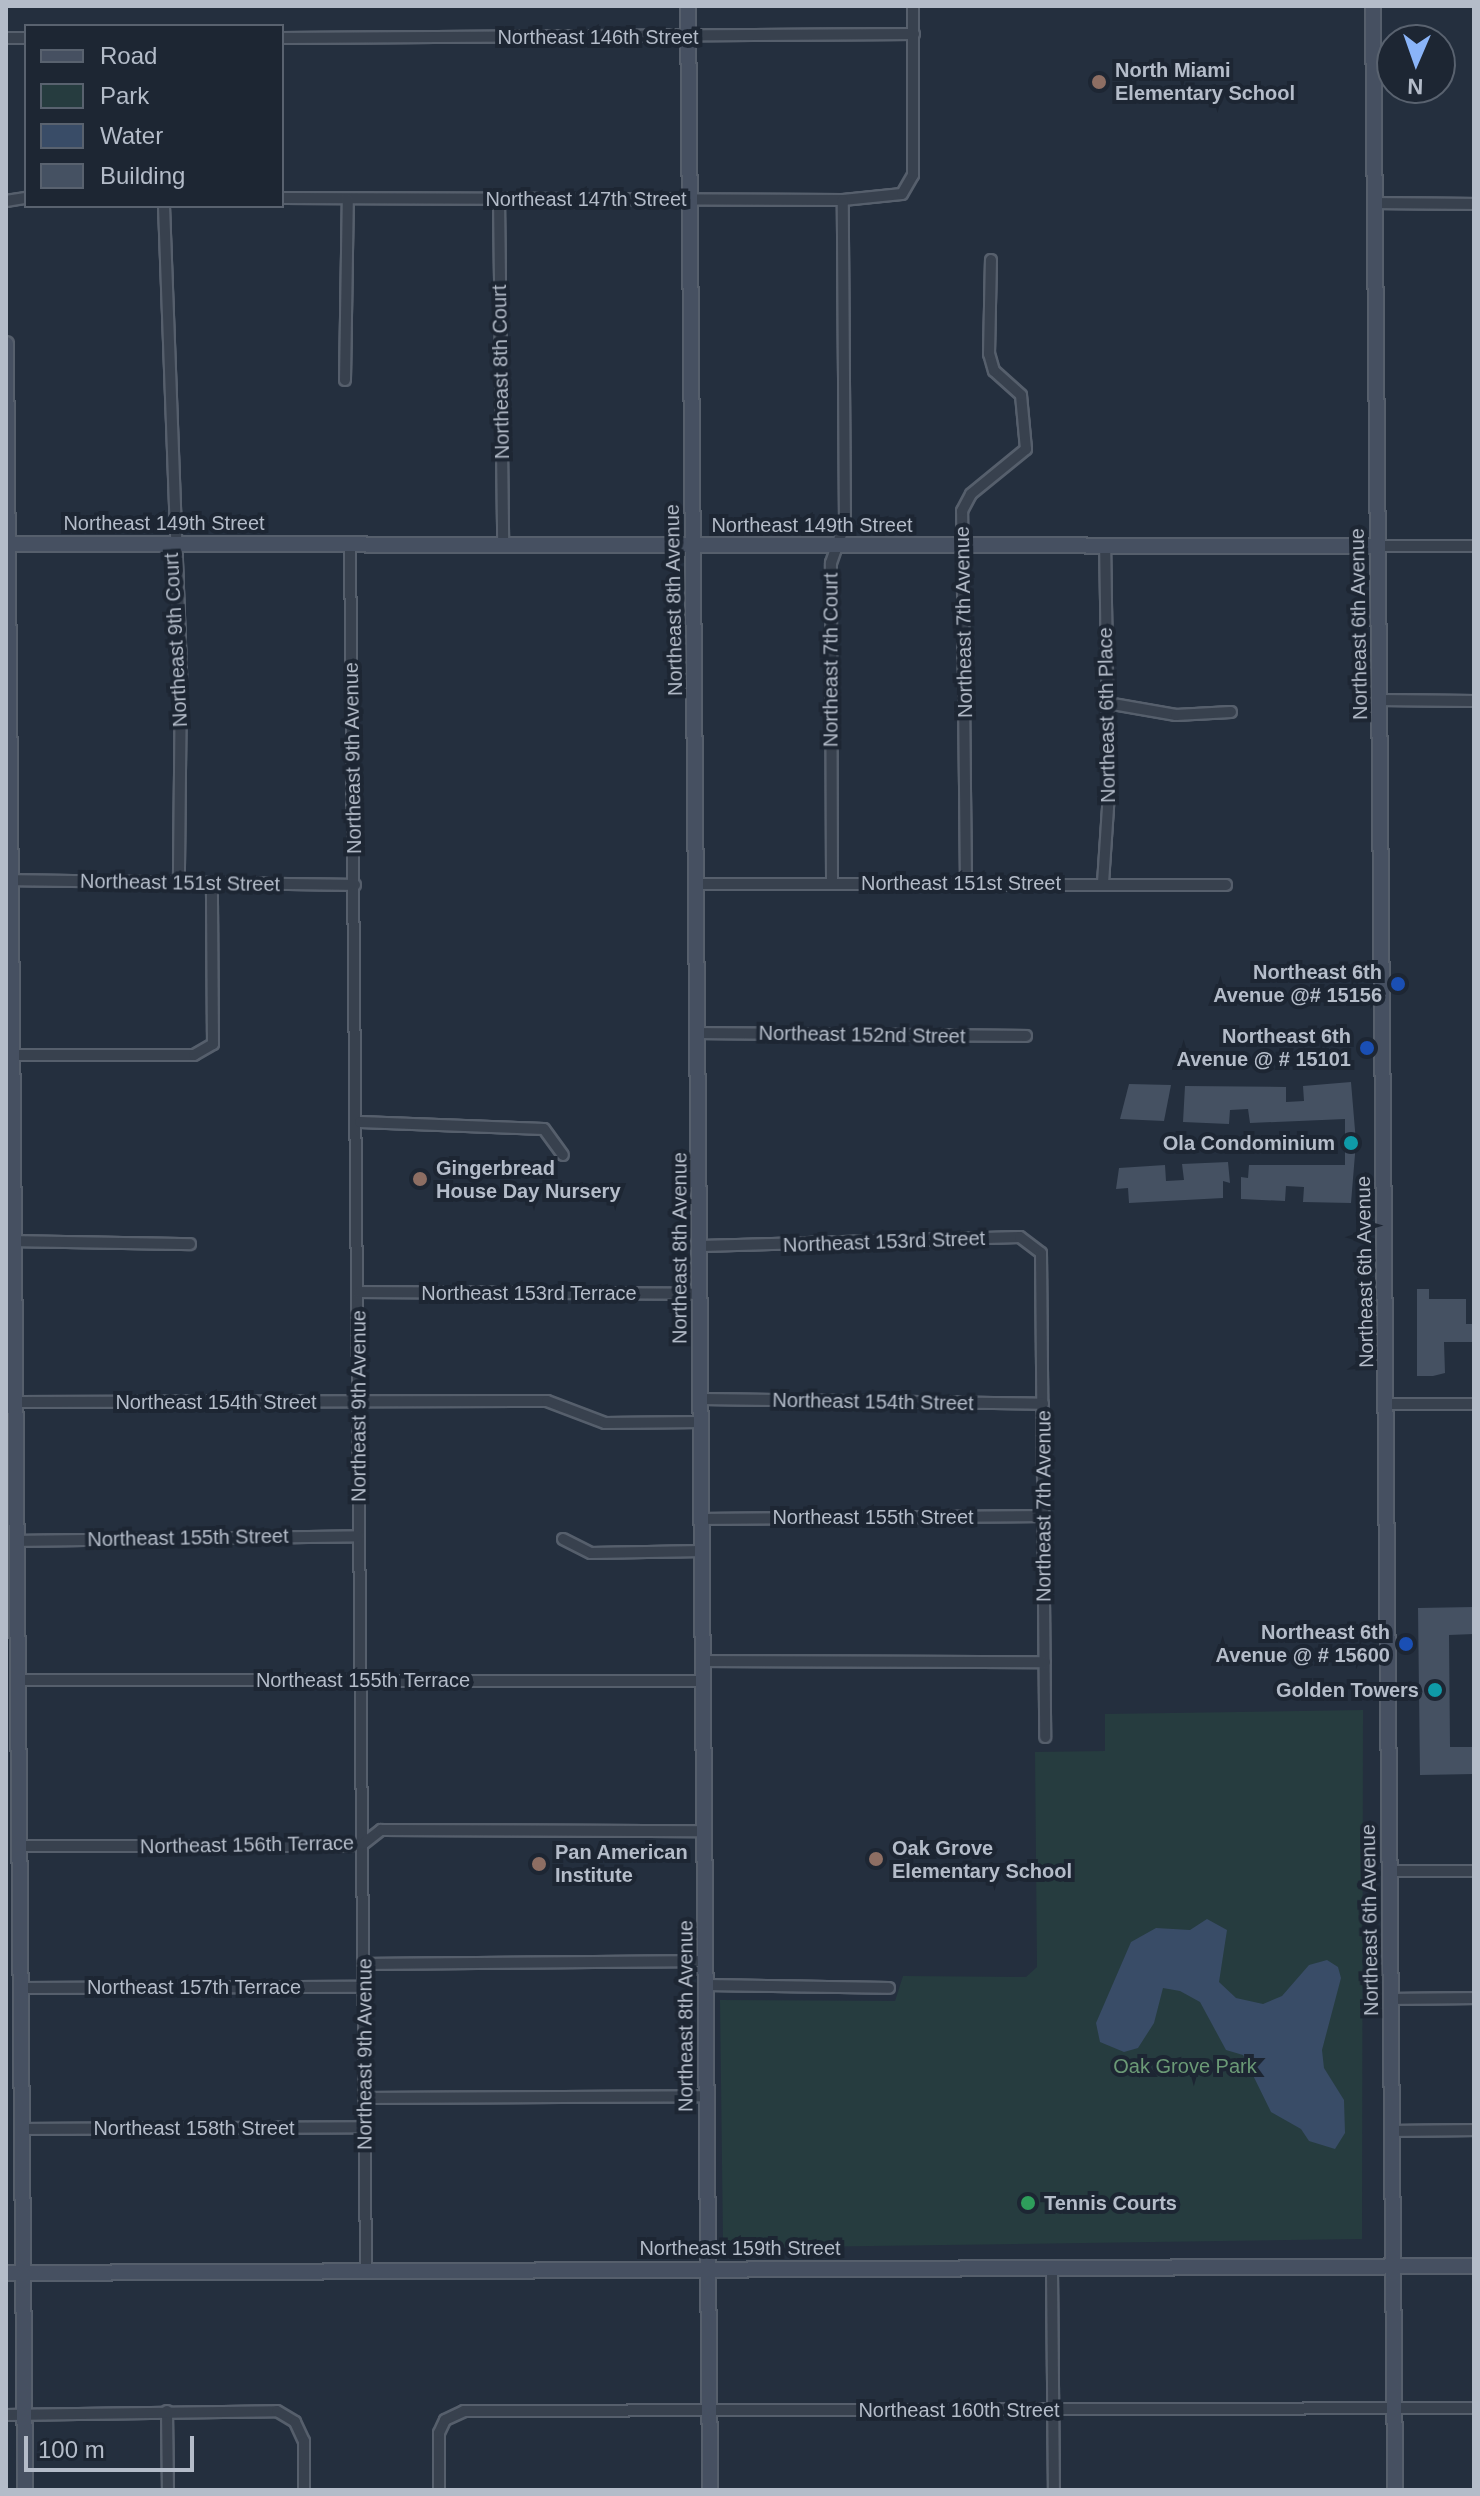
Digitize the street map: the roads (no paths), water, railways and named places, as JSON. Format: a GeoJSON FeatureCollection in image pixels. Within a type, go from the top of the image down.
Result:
{"type":"FeatureCollection","features":[{"type":"Feature","properties":{"kind":"street","name":"Northeast 8th Avenue"},"geometry":{"type":"LineString","coordinates":[[688,6],[710,2490]]}},
{"type":"Feature","properties":{"kind":"street"},"geometry":{"type":"LineString","coordinates":[[913,6],[914,34]]}},
{"type":"Feature","properties":{"kind":"street","name":"Northeast 6th Avenue"},"geometry":{"type":"LineString","coordinates":[[1373,6],[1395,2490]]}},
{"type":"Feature","properties":{"kind":"street","name":"Northeast 146th Street"},"geometry":{"type":"LineString","coordinates":[[284,38],[914,34]]}},
{"type":"Feature","properties":{"kind":"street","name":"Northeast 147th Street"},"geometry":{"type":"LineString","coordinates":[[284,198],[843,200],[902,194],[913,175],[914,34]]}},
{"type":"Feature","properties":{"kind":"street"},"geometry":{"type":"LineString","coordinates":[[345,380],[348,199]]}},
{"type":"Feature","properties":{"kind":"street","name":"Northeast 8th Court"},"geometry":{"type":"LineString","coordinates":[[499,199],[503,545]]}},
{"type":"Feature","properties":{"kind":"street","name":"Northeast 7th Court"},"geometry":{"type":"LineString","coordinates":[[832,882],[835,548],[845,523],[843,200]]}},
{"type":"Feature","properties":{"kind":"street"},"geometry":{"type":"LineString","coordinates":[[1376,203],[1474,204]]}},
{"type":"Feature","properties":{"kind":"street","name":"Northeast 9th Court"},"geometry":{"type":"LineString","coordinates":[[164,208],[172,543],[181,677],[179,883]]}},
{"type":"Feature","properties":{"kind":"street","name":"Northeast 7th Avenue"},"geometry":{"type":"LineString","coordinates":[[966,883],[962,511],[971,494],[1026,449],[1021,395],[994,371],[989,354],[991,260]]}},
{"type":"Feature","properties":{"kind":"street"},"geometry":{"type":"LineString","coordinates":[[6,344],[9,1023],[12,1055],[16,1541],[11,1576],[22,1680],[25,2490]]}},
{"type":"Feature","properties":{"kind":"street","name":"Northeast 9th Avenue"},"geometry":{"type":"LineString","coordinates":[[350,543],[360,1122],[359,1536],[363,1680],[366,2269]]}},
{"type":"Feature","properties":{"kind":"street","name":"Northeast 149th Street"},"geometry":{"type":"LineString","coordinates":[[7,544],[693,544],[835,548],[963,545],[1474,546]]}},
{"type":"Feature","properties":{"kind":"street","name":"Northeast 6th Place"},"geometry":{"type":"LineString","coordinates":[[1103,883],[1107,703],[1105,545]]}},
{"type":"Feature","properties":{"kind":"street"},"geometry":{"type":"LineString","coordinates":[[1379,700],[1474,701]]}},
{"type":"Feature","properties":{"kind":"street"},"geometry":{"type":"LineString","coordinates":[[1107,703],[1176,715],[1231,712]]}},
{"type":"Feature","properties":{"kind":"street","name":"Northeast 151st Street"},"geometry":{"type":"LineString","coordinates":[[9,880],[355,885]]}},
{"type":"Feature","properties":{"kind":"street"},"geometry":{"type":"LineString","coordinates":[[12,1055],[194,1055],[213,1044],[212,884]]}},
{"type":"Feature","properties":{"kind":"street","name":"Northeast 151st Street"},"geometry":{"type":"LineString","coordinates":[[696,884],[1226,885]]}},
{"type":"Feature","properties":{"kind":"street","name":"Northeast 152nd Street"},"geometry":{"type":"LineString","coordinates":[[698,1033],[1026,1036]]}},
{"type":"Feature","properties":{"kind":"street"},"geometry":{"type":"LineString","coordinates":[[360,1122],[544,1129],[563,1155]]}},
{"type":"Feature","properties":{"kind":"street","name":"Northeast 153rd Street"},"geometry":{"type":"LineString","coordinates":[[701,1246],[1020,1237],[1041,1253],[1044,1274]]}},
{"type":"Feature","properties":{"kind":"street"},"geometry":{"type":"LineString","coordinates":[[13,1241],[190,1244]]}},
{"type":"Feature","properties":{"kind":"street","name":"Northeast 7th Avenue"},"geometry":{"type":"LineString","coordinates":[[1044,1274],[1045,1737]]}},
{"type":"Feature","properties":{"kind":"street","name":"Northeast 153rd Terrace"},"geometry":{"type":"LineString","coordinates":[[359,1292],[699,1294]]}},
{"type":"Feature","properties":{"kind":"street","name":"Northeast 154th Street"},"geometry":{"type":"LineString","coordinates":[[702,1399],[1043,1404]]}},
{"type":"Feature","properties":{"kind":"street","name":"Northeast 154th Street"},"geometry":{"type":"LineString","coordinates":[[14,1402],[547,1401],[605,1423],[702,1422]]}},
{"type":"Feature","properties":{"kind":"street"},"geometry":{"type":"LineString","coordinates":[[1387,1404],[1474,1404]]}},
{"type":"Feature","properties":{"kind":"street","name":"Northeast 155th Street"},"geometry":{"type":"LineString","coordinates":[[703,1519],[1043,1516]]}},
{"type":"Feature","properties":{"kind":"street","name":"Northeast 155th Street"},"geometry":{"type":"LineString","coordinates":[[16,1541],[359,1536]]}},
{"type":"Feature","properties":{"kind":"street"},"geometry":{"type":"LineString","coordinates":[[563,1539],[591,1553],[703,1551]]}},
{"type":"Feature","properties":{"kind":"street"},"geometry":{"type":"LineString","coordinates":[[703,1661],[1045,1662]]}},
{"type":"Feature","properties":{"kind":"street","name":"Northeast 155th Terrace"},"geometry":{"type":"LineString","coordinates":[[22,1680],[704,1681]]}},
{"type":"Feature","properties":{"kind":"street","name":"Northeast 156th Terrace"},"geometry":{"type":"LineString","coordinates":[[23,1846],[363,1844],[381,1830],[706,1831]]}},
{"type":"Feature","properties":{"kind":"street"},"geometry":{"type":"LineString","coordinates":[[1388,1871],[1474,1871]]}},
{"type":"Feature","properties":{"kind":"street"},"geometry":{"type":"LineString","coordinates":[[365,1964],[706,1961]]}},
{"type":"Feature","properties":{"kind":"street"},"geometry":{"type":"LineString","coordinates":[[706,1985],[889,1988]]}},
{"type":"Feature","properties":{"kind":"street","name":"Northeast 157th Terrace"},"geometry":{"type":"LineString","coordinates":[[22,1988],[365,1987]]}},
{"type":"Feature","properties":{"kind":"street"},"geometry":{"type":"LineString","coordinates":[[1392,1999],[1474,1998]]}},
{"type":"Feature","properties":{"kind":"street"},"geometry":{"type":"LineString","coordinates":[[366,2098],[706,2096]]}},
{"type":"Feature","properties":{"kind":"street","name":"Northeast 158th Street"},"geometry":{"type":"LineString","coordinates":[[22,2129],[366,2127]]}},
{"type":"Feature","properties":{"kind":"street"},"geometry":{"type":"LineString","coordinates":[[1393,2131],[1474,2130]]}},
{"type":"Feature","properties":{"kind":"street","name":"Northeast 159th Street"},"geometry":{"type":"LineString","coordinates":[[6,2273],[708,2267],[1052,2269],[1474,2266]]}},
{"type":"Feature","properties":{"kind":"street"},"geometry":{"type":"LineString","coordinates":[[1052,2269],[1054,2490]]}},
{"type":"Feature","properties":{"kind":"street","name":"Northeast 160th Street"},"geometry":{"type":"LineString","coordinates":[[439,2490],[439,2433],[445,2420],[464,2411],[1474,2408]]}},
{"type":"Feature","properties":{"kind":"street"},"geometry":{"type":"LineString","coordinates":[[167,2411],[168,2490]]}},
{"type":"Feature","properties":{"kind":"street"},"geometry":{"type":"LineString","coordinates":[[6,2415],[277,2411],[295,2422],[304,2441],[304,2490]]}},
{"type":"Feature","properties":{"kind":"water"},"geometry":{"type":"Polygon","coordinates":[[[1207,1919],[1227,1930],[1219,1982],[1236,1998],[1263,2004],[1282,1996],[1309,1965],[1327,1960],[1338,1967],[1341,1978],[1322,2050],[1324,2068],[1344,2100],[1345,2133],[1335,2149],[1309,2141],[1301,2129],[1271,2112],[1243,2055],[1226,2050],[1200,2002],[1180,1991],[1163,1988],[1154,2023],[1138,2048],[1124,2052],[1100,2042],[1096,2023],[1131,1942],[1156,1928],[1190,1930],[1207,1919]]]}},
{"type":"Feature","properties":{"kind":"place","name":"North Miami Elementary School"},"geometry":{"type":"Point","coordinates":[1099,82]}},
{"type":"Feature","properties":{"kind":"place","name":"Northeast 6th Avenue @# 15156"},"geometry":{"type":"Point","coordinates":[1398,984]}},
{"type":"Feature","properties":{"kind":"place","name":"Northeast 6th Avenue @ # 15101"},"geometry":{"type":"Point","coordinates":[1367,1048]}},
{"type":"Feature","properties":{"kind":"place","name":"Ola Condominium"},"geometry":{"type":"Point","coordinates":[1351,1143]}},
{"type":"Feature","properties":{"kind":"place","name":"Gingerbread House Day Nursery"},"geometry":{"type":"Point","coordinates":[420,1179]}},
{"type":"Feature","properties":{"kind":"place","name":"Northeast 6th Avenue @ # 15600"},"geometry":{"type":"Point","coordinates":[1406,1644]}},
{"type":"Feature","properties":{"kind":"place","name":"Golden Towers"},"geometry":{"type":"Point","coordinates":[1435,1690]}},
{"type":"Feature","properties":{"kind":"place","name":"Oak Grove Elementary School"},"geometry":{"type":"Point","coordinates":[876,1859]}},
{"type":"Feature","properties":{"kind":"place","name":"Pan American Institute"},"geometry":{"type":"Point","coordinates":[539,1864]}},
{"type":"Feature","properties":{"kind":"place","name":"Tennis Courts"},"geometry":{"type":"Point","coordinates":[1028,2203]}},
{"type":"Feature","properties":{"kind":"park label","name":"Oak Grove Park"},"geometry":{"type":"Point","coordinates":[1185,2066]}}]}
